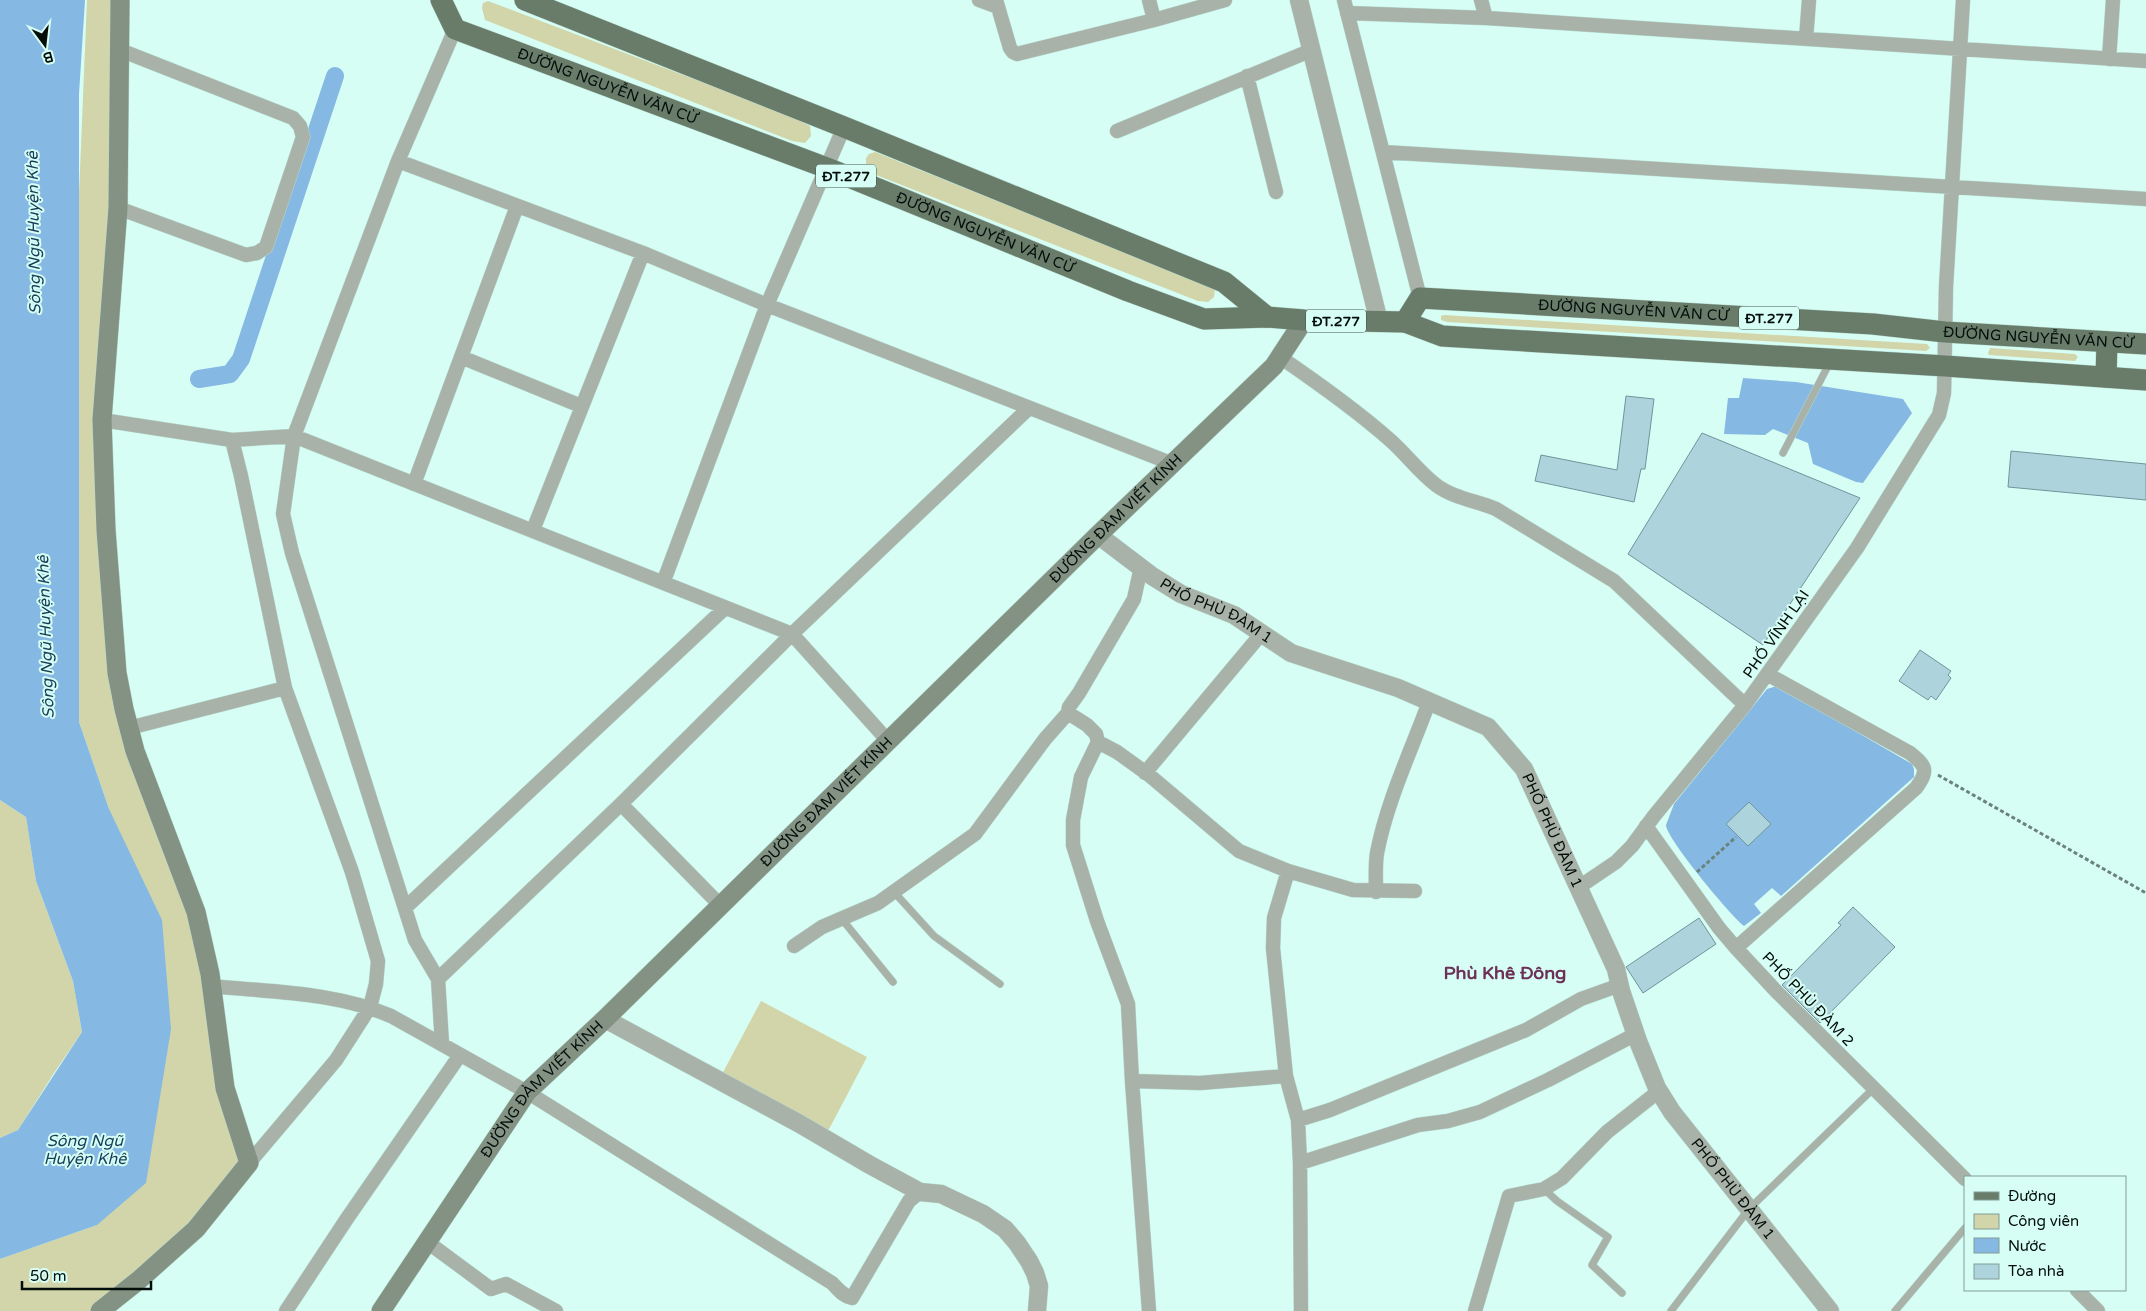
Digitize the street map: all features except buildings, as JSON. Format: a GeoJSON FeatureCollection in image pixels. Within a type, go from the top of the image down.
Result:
{"type":"FeatureCollection","features":[{"type":"Feature","properties":{"kind":"main road"},"geometry":{"type":"LineString","coordinates":[[100,1311],[139,1280],[196,1229],[249,1163],[225,1088],[211,986],[196,912],[155,807],[129,728],[117,673],[106,530],[102,420],[118,208],[120,0]]}},
{"type":"Feature","properties":{"kind":"main road"},"geometry":{"type":"LineString","coordinates":[[441,0],[455,29]]}},
{"type":"Feature","properties":{"kind":"main road"},"geometry":{"type":"LineString","coordinates":[[525,0],[844,127],[1224,282],[1267,317]]}},
{"type":"Feature","properties":{"kind":"main road","name":"ĐƯỜNG NGUYỄN VĂN CỪ"},"geometry":{"type":"LineString","coordinates":[[455,29],[827,168],[1128,291],[1204,319],[1267,317],[1304,320],[1405,322],[1442,336],[2146,380]]}},
{"type":"Feature","properties":{"kind":"main road"},"geometry":{"type":"LineString","coordinates":[[1405,322],[1420,298]]}},
{"type":"Feature","properties":{"kind":"main road","name":"ĐƯỜNG NGUYỄN VĂN CỪ"},"geometry":{"type":"LineString","coordinates":[[1420,298],[1873,324],[1945,332],[2146,344]]}},
{"type":"Feature","properties":{"kind":"main road","name":"ĐƯỜNG ĐÀM VIẾT KÍNH"},"geometry":{"type":"LineString","coordinates":[[382,1310],[426,1241],[527,1092],[605,1019],[1098,535],[1274,366],[1304,320]]}},
{"type":"Feature","properties":{"kind":"main road"},"geometry":{"type":"LineString","coordinates":[[2106,377],[2107,342]]}},
{"type":"Feature","properties":{"kind":"street"},"geometry":{"type":"LineString","coordinates":[[978,0],[997,4],[1010,48],[1017,54],[1154,20],[1225,0]]}},
{"type":"Feature","properties":{"kind":"street"},"geometry":{"type":"LineString","coordinates":[[1149,0],[1154,20]]}},
{"type":"Feature","properties":{"kind":"street"},"geometry":{"type":"LineString","coordinates":[[1299,0],[1379,322]]}},
{"type":"Feature","properties":{"kind":"street"},"geometry":{"type":"LineString","coordinates":[[1481,0],[1486,18]]}},
{"type":"Feature","properties":{"kind":"street"},"geometry":{"type":"LineString","coordinates":[[1806,39],[1809,0]]}},
{"type":"Feature","properties":{"kind":"street","name":"PHỐ VĨNH LẠI"},"geometry":{"type":"LineString","coordinates":[[1579,886],[1616,862],[1632,846],[1646,826],[1745,705],[1857,548],[1939,415],[1944,394],[1945,332],[1963,0]]}},
{"type":"Feature","properties":{"kind":"street"},"geometry":{"type":"LineString","coordinates":[[2109,59],[2113,0]]}},
{"type":"Feature","properties":{"kind":"street"},"geometry":{"type":"LineString","coordinates":[[1420,298],[1345,7],[2146,61]]}},
{"type":"Feature","properties":{"kind":"street"},"geometry":{"type":"LineString","coordinates":[[442,1044],[438,979],[415,940],[292,553],[283,514],[294,436],[398,161],[455,29]]}},
{"type":"Feature","properties":{"kind":"street"},"geometry":{"type":"LineString","coordinates":[[118,208],[246,255],[257,253],[266,247],[303,137],[300,126],[293,118],[120,50]]}},
{"type":"Feature","properties":{"kind":"street"},"geometry":{"type":"LineString","coordinates":[[1117,131],[1312,50]]}},
{"type":"Feature","properties":{"kind":"street"},"geometry":{"type":"LineString","coordinates":[[1247,76],[1276,192]]}},
{"type":"Feature","properties":{"kind":"street"},"geometry":{"type":"LineString","coordinates":[[663,583],[767,305],[844,127]]}},
{"type":"Feature","properties":{"kind":"street"},"geometry":{"type":"LineString","coordinates":[[1383,152],[2146,199]]}},
{"type":"Feature","properties":{"kind":"street"},"geometry":{"type":"LineString","coordinates":[[398,161],[643,253],[767,305],[1173,464]]}},
{"type":"Feature","properties":{"kind":"street"},"geometry":{"type":"LineString","coordinates":[[414,484],[517,206]]}},
{"type":"Feature","properties":{"kind":"street"},"geometry":{"type":"LineString","coordinates":[[533,530],[643,253]]}},
{"type":"Feature","properties":{"kind":"street"},"geometry":{"type":"LineString","coordinates":[[461,357],[581,406]]}},
{"type":"Feature","properties":{"kind":"street"},"geometry":{"type":"LineString","coordinates":[[1280,357],[1338,398],[1390,440],[1437,486],[1463,498],[1477,501],[1496,509],[1614,581],[1745,705]]}},
{"type":"Feature","properties":{"kind":"street"},"geometry":{"type":"LineString","coordinates":[[438,979],[620,804],[792,634],[1029,408]]}},
{"type":"Feature","properties":{"kind":"street"},"geometry":{"type":"LineString","coordinates":[[102,420],[232,440],[294,436],[792,634],[889,742]]}},
{"type":"Feature","properties":{"kind":"street"},"geometry":{"type":"LineString","coordinates":[[232,440],[285,688],[352,872],[378,962],[376,984],[370,1007],[336,1060],[249,1163]]}},
{"type":"Feature","properties":{"kind":"street","name":"PHỐ PHÙ ĐÀM 1"},"geometry":{"type":"LineString","coordinates":[[1098,535],[1181,594],[1234,615],[1291,653],[1398,688],[1488,728],[1524,769],[1616,969],[1636,1034],[1659,1091],[1672,1112],[1830,1311]]}},
{"type":"Feature","properties":{"kind":"street"},"geometry":{"type":"LineString","coordinates":[[794,946],[822,927],[878,903],[976,834],[1045,740],[1068,713],[1069,707],[1084,685],[1134,599],[1141,567]]}},
{"type":"Feature","properties":{"kind":"street"},"geometry":{"type":"LineString","coordinates":[[405,908],[725,608]]}},
{"type":"Feature","properties":{"kind":"street"},"geometry":{"type":"LineString","coordinates":[[1145,773],[1262,633]]}},
{"type":"Feature","properties":{"kind":"street"},"geometry":{"type":"LineString","coordinates":[[1736,948],[1916,788],[1922,780],[1925,767],[1910,753],[1767,674]]}},
{"type":"Feature","properties":{"kind":"street"},"geometry":{"type":"LineString","coordinates":[[129,728],[285,688]]}},
{"type":"Feature","properties":{"kind":"street"},"geometry":{"type":"LineString","coordinates":[[1376,892],[1377,855],[1382,832],[1390,805],[1430,702]]}},
{"type":"Feature","properties":{"kind":"street"},"geometry":{"type":"LineString","coordinates":[[1068,713],[1096,734],[1098,742],[1082,777],[1073,820],[1073,845],[1097,921],[1128,1004],[1149,1311]]}},
{"type":"Feature","properties":{"kind":"street"},"geometry":{"type":"LineString","coordinates":[[1098,742],[1117,752],[1145,773],[1239,851],[1288,871],[1353,890],[1376,892],[1415,891]]}},
{"type":"Feature","properties":{"kind":"street"},"geometry":{"type":"LineString","coordinates":[[620,804],[720,905]]}},
{"type":"Feature","properties":{"kind":"street","name":"PHỐ PHÙ ĐÀM 2"},"geometry":{"type":"LineString","coordinates":[[1646,826],[1736,948],[1775,990],[1964,1178]]}},
{"type":"Feature","properties":{"kind":"street"},"geometry":{"type":"LineString","coordinates":[[1288,871],[1274,918],[1273,948],[1286,1076],[1298,1120],[1301,1311]]}},
{"type":"Feature","properties":{"kind":"street"},"geometry":{"type":"LineString","coordinates":[[1298,1120],[1330,1110],[1526,1030],[1581,999],[1620,985]]}},
{"type":"Feature","properties":{"kind":"street"},"geometry":{"type":"LineString","coordinates":[[211,986],[331,999],[370,1007],[391,1016],[527,1092],[832,1283],[845,1296],[852,1298]]}},
{"type":"Feature","properties":{"kind":"street"},"geometry":{"type":"LineString","coordinates":[[605,1019],[800,1124],[920,1192],[941,1194],[983,1214],[1006,1230],[1018,1243],[1035,1273],[1038,1286],[1037,1311]]}},
{"type":"Feature","properties":{"kind":"street"},"geometry":{"type":"LineString","coordinates":[[1300,1163],[1418,1125],[1448,1121],[1480,1112],[1548,1080],[1636,1034]]}},
{"type":"Feature","properties":{"kind":"street"},"geometry":{"type":"LineString","coordinates":[[286,1311],[346,1220],[460,1055]]}},
{"type":"Feature","properties":{"kind":"street"},"geometry":{"type":"LineString","coordinates":[[1132,1081],[1200,1083],[1286,1076]]}},
{"type":"Feature","properties":{"kind":"street"},"geometry":{"type":"LineString","coordinates":[[1475,1311],[1509,1196],[1544,1189],[1562,1178],[1607,1132],[1659,1091]]}},
{"type":"Feature","properties":{"kind":"street"},"geometry":{"type":"LineString","coordinates":[[846,1311],[909,1201],[920,1192]]}},
{"type":"Feature","properties":{"kind":"street"},"geometry":{"type":"LineString","coordinates":[[426,1241],[491,1289],[506,1284],[556,1311]]}},
{"type":"Feature","properties":{"kind":"street"},"geometry":{"type":"LineString","coordinates":[[2078,1291],[2098,1311]]}},
{"type":"Feature","properties":{"kind":"lane"},"geometry":{"type":"LineString","coordinates":[[1783,453],[1832,359]]}},
{"type":"Feature","properties":{"kind":"lane"},"geometry":{"type":"LineString","coordinates":[[894,892],[934,936],[1000,984]]}},
{"type":"Feature","properties":{"kind":"lane"},"geometry":{"type":"LineString","coordinates":[[841,918],[893,982]]}},
{"type":"Feature","properties":{"kind":"lane"},"geometry":{"type":"LineString","coordinates":[[1671,1311],[1749,1209],[1874,1088]]}},
{"type":"Feature","properties":{"kind":"lane"},"geometry":{"type":"LineString","coordinates":[[1544,1189],[1557,1201],[1608,1237],[1592,1265],[1622,1292]]}},
{"type":"Feature","properties":{"kind":"lane"},"geometry":{"type":"LineString","coordinates":[[1896,1311],[1964,1229]]}},
{"type":"Feature","properties":{"kind":"path"},"geometry":{"type":"LineString","coordinates":[[1925,767],[2146,893]]}},
{"type":"Feature","properties":{"kind":"path"},"geometry":{"type":"LineString","coordinates":[[1686,882],[1736,837]]}},
{"type":"Feature","properties":{"kind":"green space"},"geometry":{"type":"Polygon","coordinates":[[[87,0],[120,0],[102,420],[117,673],[182,874],[249,1163],[100,1311],[0,1311],[0,1259],[97,1225],[109,809],[79,722],[79,194],[87,0]]]}},
{"type":"Feature","properties":{"kind":"green space"},"geometry":{"type":"Polygon","coordinates":[[[488,1],[786,114],[810,126],[811,136],[805,143],[792,141],[485,20],[482,8],[483,3],[488,1]]]}},
{"type":"Feature","properties":{"kind":"green space"},"geometry":{"type":"Polygon","coordinates":[[[875,152],[1215,289],[1214,297],[1208,302],[1198,301],[871,173],[866,169],[866,158],[869,154],[875,152]]]}},
{"type":"Feature","properties":{"kind":"green space"},"geometry":{"type":"Polygon","coordinates":[[[1441,316],[1927,344],[1930,348],[1926,351],[1447,322],[1441,320],[1441,316]]]}},
{"type":"Feature","properties":{"kind":"green space"},"geometry":{"type":"Polygon","coordinates":[[[1990,348],[2075,354],[2078,357],[2075,361],[1989,355],[1990,348]]]}},
{"type":"Feature","properties":{"kind":"green space"},"geometry":{"type":"Polygon","coordinates":[[[0,800],[26,817],[36,881],[73,981],[82,1032],[18,1130],[0,1138],[0,800]]]}},
{"type":"Feature","properties":{"kind":"green space"},"geometry":{"type":"Polygon","coordinates":[[[761,1001],[867,1057],[827,1133],[721,1076],[761,1001]]]}},
{"type":"Feature","properties":{"kind":"water","name":"Sông Ngũ Huyện Khê"},"geometry":{"type":"Polygon","coordinates":[[[0,0],[85,0],[79,94],[79,722],[109,809],[162,920],[171,1029],[146,1183],[97,1225],[0,1259],[0,1138],[18,1130],[82,1032],[73,981],[36,881],[26,817],[0,800],[0,0]]]}},
{"type":"Feature","properties":{"kind":"water"},"geometry":{"type":"Polygon","coordinates":[[[1743,378],[1796,382],[1903,399],[1912,413],[1863,483],[1856,482],[1813,464],[1808,443],[1773,429],[1765,435],[1724,434],[1728,398],[1739,398],[1743,378]]]}},
{"type":"Feature","properties":{"kind":"water"},"geometry":{"type":"Polygon","coordinates":[[[1777,686],[1912,764],[1914,777],[1781,896],[1772,888],[1754,904],[1761,913],[1744,926],[1713,893],[1687,860],[1676,845],[1666,825],[1674,804],[1767,689],[1777,686]]]}},
{"type":"Feature","properties":{"kind":"waterway"},"geometry":{"type":"LineString","coordinates":[[199,379],[230,374],[241,359],[335,76]]}},
{"type":"Feature","properties":{"kind":"district","name":"Phù Khê Đông"},"geometry":{"type":"Point","coordinates":[1505,973]}}]}
